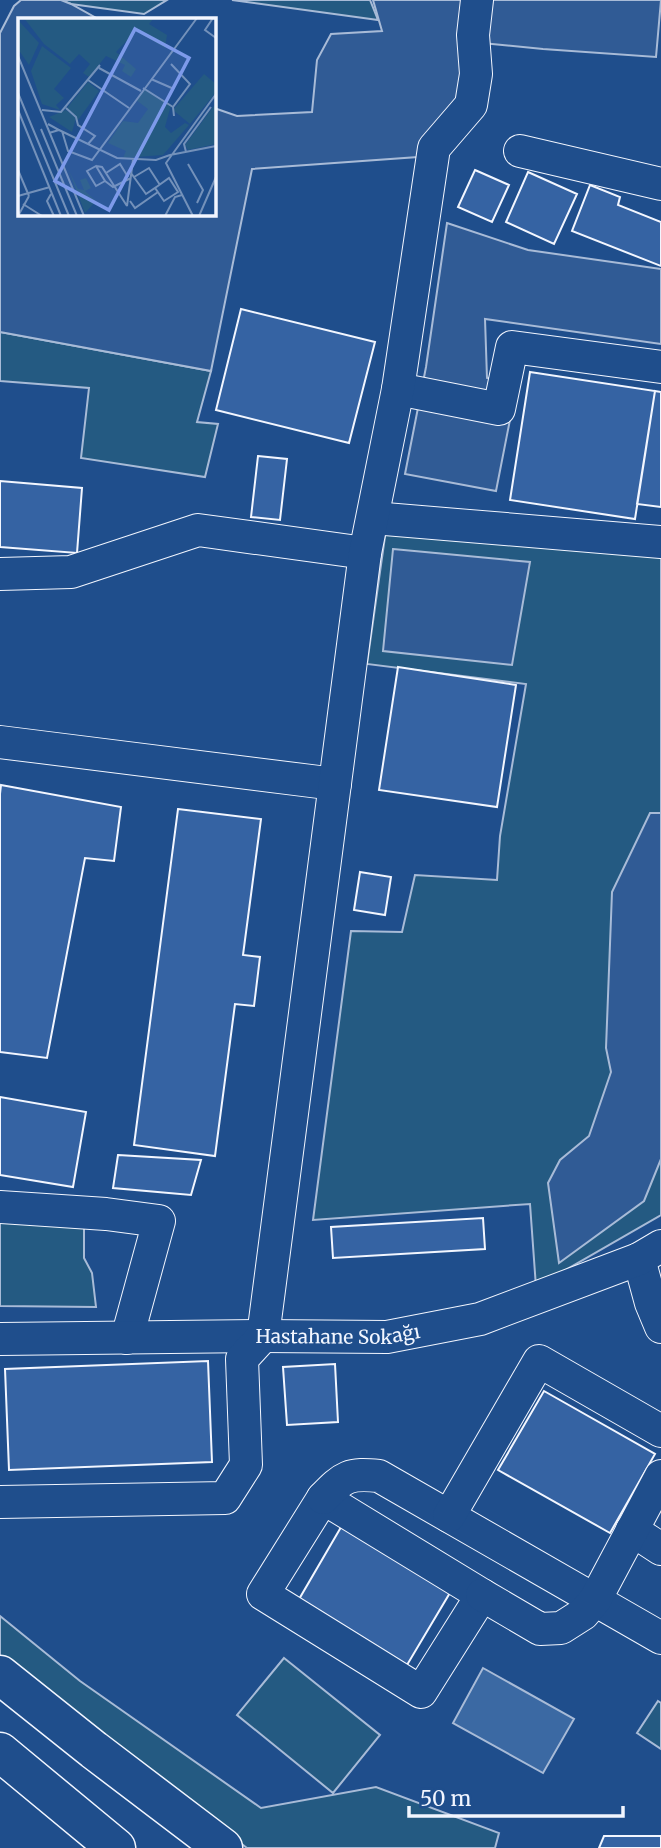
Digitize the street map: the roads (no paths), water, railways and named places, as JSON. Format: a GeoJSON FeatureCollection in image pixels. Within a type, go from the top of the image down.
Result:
{"type":"FeatureCollection","features":[{"type":"Feature","properties":{"kind":"highway"},"geometry":{"type":"LineString","coordinates":[[0,1675],[223,1848]]}},
{"type":"Feature","properties":{"kind":"highway"},"geometry":{"type":"LineString","coordinates":[[94,1750],[198,1848]]}},
{"type":"Feature","properties":{"kind":"highway"},"geometry":{"type":"LineString","coordinates":[[0,1752],[116,1848]]}},
{"type":"Feature","properties":{"kind":"street"},"geometry":{"type":"LineString","coordinates":[[0,1502],[225,1498],[246,1465],[242,1359],[263,1336],[365,553],[398,389],[434,148],[471,105],[476,74],[473,35],[477,0]]}},
{"type":"Feature","properties":{"kind":"street"},"geometry":{"type":"LineString","coordinates":[[520,151],[661,184]]}},
{"type":"Feature","properties":{"kind":"street"},"geometry":{"type":"LineString","coordinates":[[398,389],[499,409],[512,347],[661,367]]}},
{"type":"Feature","properties":{"kind":"street"},"geometry":{"type":"LineString","coordinates":[[373,518],[661,542]]}},
{"type":"Feature","properties":{"kind":"street"},"geometry":{"type":"LineString","coordinates":[[0,574],[71,572],[198,530],[365,553]]}},
{"type":"Feature","properties":{"kind":"street"},"geometry":{"type":"LineString","coordinates":[[0,742],[335,784]]}},
{"type":"Feature","properties":{"kind":"street"},"geometry":{"type":"LineString","coordinates":[[0,1207],[106,1214],[159,1222],[127,1338]]}},
{"type":"Feature","properties":{"kind":"street"},"geometry":{"type":"LineString","coordinates":[[650,1253],[651,1303],[661,1327]]}},
{"type":"Feature","properties":{"kind":"street","name":"Hastahane Sokağı"},"geometry":{"type":"LineString","coordinates":[[0,1339],[387,1337],[480,1319],[650,1253]]}},
{"type":"Feature","properties":{"kind":"street"},"geometry":{"type":"LineString","coordinates":[[449,1516],[539,1361],[661,1431]]}},
{"type":"Feature","properties":{"kind":"street"},"geometry":{"type":"LineString","coordinates":[[482,1595],[421,1692],[263,1594],[323,1497],[340,1480],[358,1474],[379,1476],[661,1638]]}},
{"type":"Feature","properties":{"kind":"street"},"geometry":{"type":"LineString","coordinates":[[323,1497],[540,1629],[561,1628],[583,1614],[595,1600],[661,1476]]}},
{"type":"Feature","properties":{"kind":"street"},"geometry":{"type":"LineString","coordinates":[[632,1530],[661,1549]]}}]}
